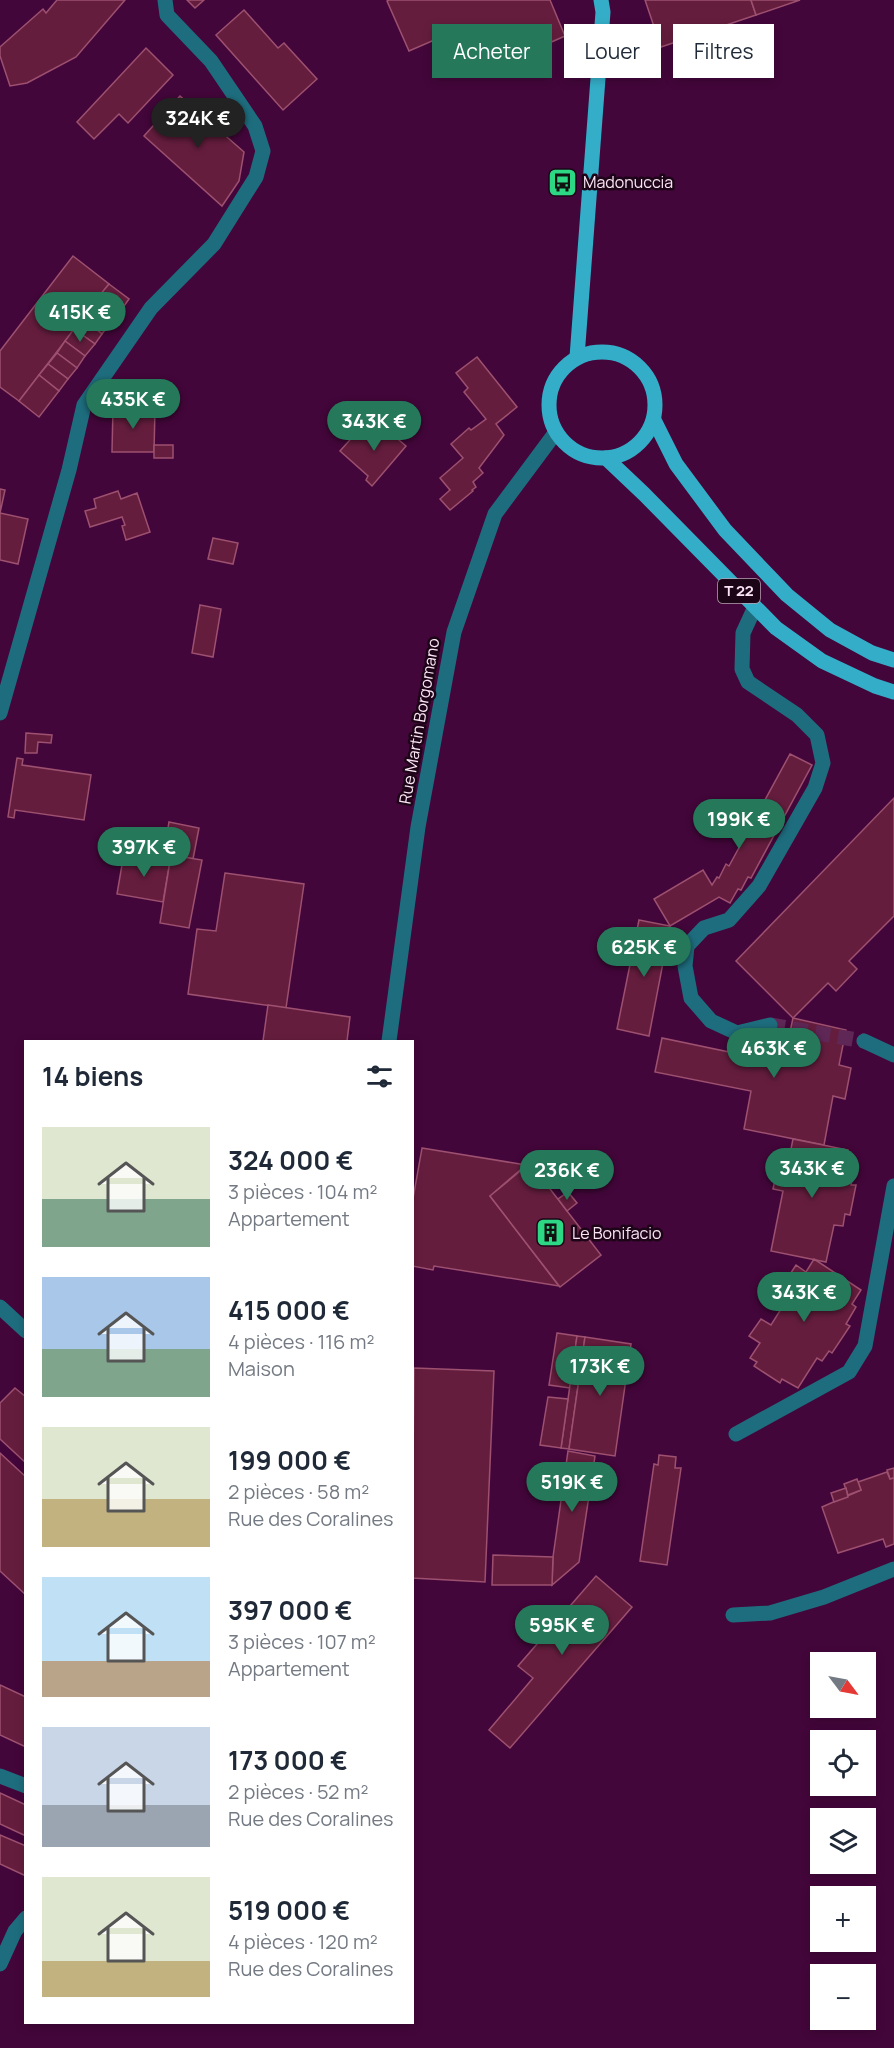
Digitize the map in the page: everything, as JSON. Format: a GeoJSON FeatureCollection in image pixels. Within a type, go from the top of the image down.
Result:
{"type":"FeatureCollection","features":[{"type":"Feature","properties":{"kind":"main road"},"geometry":{"type":"LineString","coordinates":[[577,357],[603,12],[600,0]]}},
{"type":"Feature","properties":{"kind":"main road"},"geometry":{"type":"LineString","coordinates":[[594,352],[612,352],[629,358],[643,369],[652,385],[656,402],[654,420],[635,447],[621,455],[606,458],[591,457],[577,452],[556,432],[550,416],[549,398],[554,382],[564,368],[577,357],[594,352]]}},
{"type":"Feature","properties":{"kind":"main road","name":"T 22"},"geometry":{"type":"LineString","coordinates":[[654,420],[676,464],[725,530],[788,595],[830,630],[872,653],[894,660]]}},
{"type":"Feature","properties":{"kind":"main road","name":"T 22"},"geometry":{"type":"LineString","coordinates":[[606,458],[776,627],[822,661],[875,686],[894,692]]}},
{"type":"Feature","properties":{"kind":"street"},"geometry":{"type":"LineString","coordinates":[[0,713],[60,504],[84,405],[151,308],[214,244],[256,177],[263,151],[255,126],[211,61],[167,15],[165,0]]}},
{"type":"Feature","properties":{"kind":"street","name":"Rue Martin Borgomano"},"geometry":{"type":"LineString","coordinates":[[389,1040],[418,827],[454,632],[495,514],[556,432]]}},
{"type":"Feature","properties":{"kind":"street"},"geometry":{"type":"LineString","coordinates":[[755,607],[743,633],[742,669],[748,682],[797,714],[817,735],[823,763],[815,788],[759,886],[729,920],[704,928],[687,946],[685,966],[691,998],[711,1021],[737,1033],[770,1025]]}},
{"type":"Feature","properties":{"kind":"street"},"geometry":{"type":"LineString","coordinates":[[864,1041],[894,1055]]}},
{"type":"Feature","properties":{"kind":"street"},"geometry":{"type":"LineString","coordinates":[[736,1434],[849,1372],[865,1346],[894,1186]]}},
{"type":"Feature","properties":{"kind":"street"},"geometry":{"type":"LineString","coordinates":[[0,1307],[24,1329]]}},
{"type":"Feature","properties":{"kind":"street"},"geometry":{"type":"LineString","coordinates":[[733,1616],[770,1613],[824,1597],[894,1569]]}},
{"type":"Feature","properties":{"kind":"street"},"geometry":{"type":"LineString","coordinates":[[0,1776],[24,1785]]}},
{"type":"Feature","properties":{"kind":"street"},"geometry":{"type":"LineString","coordinates":[[0,1964],[15,1931],[24,1920]]}},
{"type":"Feature","properties":{"kind":"building"},"geometry":{"type":"Polygon","coordinates":[[[57,0],[125,0],[76,57],[27,83],[10,86],[0,56],[0,47],[43,9],[46,13],[57,0]]]}},
{"type":"Feature","properties":{"kind":"building"},"geometry":{"type":"Polygon","coordinates":[[[187,0],[204,0],[195,8],[187,0]]]}},
{"type":"Feature","properties":{"kind":"building"},"geometry":{"type":"Polygon","coordinates":[[[550,0],[564,36],[552,42],[552,24],[432,24],[432,41],[409,51],[387,1],[550,0]]]}},
{"type":"Feature","properties":{"kind":"building"},"geometry":{"type":"Polygon","coordinates":[[[645,0],[751,0],[756,15],[729,24],[673,24],[673,43],[661,47],[661,24],[653,24],[645,0]]]}},
{"type":"Feature","properties":{"kind":"building"},"geometry":{"type":"Polygon","coordinates":[[[751,0],[800,0],[756,15],[751,0]]]}},
{"type":"Feature","properties":{"kind":"building"},"geometry":{"type":"Polygon","coordinates":[[[244,10],[278,48],[284,43],[317,79],[283,110],[216,35],[244,10]]]}},
{"type":"Feature","properties":{"kind":"building"},"geometry":{"type":"Polygon","coordinates":[[[146,48],[173,75],[128,123],[119,114],[94,139],[77,122],[146,48]]]}},
{"type":"Feature","properties":{"kind":"building"},"geometry":{"type":"Polygon","coordinates":[[[180,96],[244,152],[239,181],[222,206],[144,136],[180,96]]]}},
{"type":"Feature","properties":{"kind":"building"},"geometry":{"type":"Polygon","coordinates":[[[73,256],[109,284],[19,401],[0,387],[0,351],[73,256]]]}},
{"type":"Feature","properties":{"kind":"building"},"geometry":{"type":"Polygon","coordinates":[[[109,284],[129,299],[120,312],[99,296],[109,284]]]}},
{"type":"Feature","properties":{"kind":"building"},"geometry":{"type":"Polygon","coordinates":[[[99,296],[120,312],[111,322],[91,307],[99,296]]]}},
{"type":"Feature","properties":{"kind":"building"},"geometry":{"type":"Polygon","coordinates":[[[91,307],[111,322],[102,334],[82,318],[91,307]]]}},
{"type":"Feature","properties":{"kind":"building"},"geometry":{"type":"Polygon","coordinates":[[[82,318],[102,334],[95,344],[74,329],[82,318]]]}},
{"type":"Feature","properties":{"kind":"building"},"geometry":{"type":"Polygon","coordinates":[[[74,329],[95,344],[85,356],[65,341],[74,329]]]}},
{"type":"Feature","properties":{"kind":"building"},"geometry":{"type":"Polygon","coordinates":[[[65,341],[85,356],[77,368],[57,353],[65,341]]]}},
{"type":"Feature","properties":{"kind":"building"},"geometry":{"type":"Polygon","coordinates":[[[57,353],[77,368],[68,379],[48,364],[57,353]]]}},
{"type":"Feature","properties":{"kind":"building"},"geometry":{"type":"Polygon","coordinates":[[[477,357],[517,407],[496,424],[504,435],[479,468],[483,473],[473,482],[476,487],[450,510],[440,499],[450,490],[440,478],[463,458],[451,444],[469,428],[471,430],[486,419],[464,392],[468,388],[456,373],[477,357]]]}},
{"type":"Feature","properties":{"kind":"building"},"geometry":{"type":"Polygon","coordinates":[[[48,364],[68,379],[59,391],[39,375],[48,364]]]}},
{"type":"Feature","properties":{"kind":"building"},"geometry":{"type":"Polygon","coordinates":[[[39,375],[59,391],[39,417],[19,401],[39,375]]]}},
{"type":"Feature","properties":{"kind":"building"},"geometry":{"type":"Polygon","coordinates":[[[113,407],[155,408],[154,452],[112,452],[113,407]]]}},
{"type":"Feature","properties":{"kind":"building"},"geometry":{"type":"Polygon","coordinates":[[[378,422],[406,446],[372,486],[366,480],[368,476],[340,451],[357,432],[364,438],[378,422]]]}},
{"type":"Feature","properties":{"kind":"building"},"geometry":{"type":"Polygon","coordinates":[[[154,445],[173,445],[173,458],[154,458],[154,445]]]}},
{"type":"Feature","properties":{"kind":"building"},"geometry":{"type":"Polygon","coordinates":[[[0,489],[5,490],[0,513],[0,489]]]}},
{"type":"Feature","properties":{"kind":"building"},"geometry":{"type":"Polygon","coordinates":[[[118,491],[121,499],[137,493],[150,532],[126,540],[122,517],[90,527],[85,511],[96,508],[94,499],[118,491]]]}},
{"type":"Feature","properties":{"kind":"building"},"geometry":{"type":"Polygon","coordinates":[[[0,513],[28,519],[18,564],[0,560],[0,513]]]}},
{"type":"Feature","properties":{"kind":"building"},"geometry":{"type":"Polygon","coordinates":[[[213,538],[238,543],[233,564],[208,559],[213,538]]]}},
{"type":"Feature","properties":{"kind":"building"},"geometry":{"type":"Polygon","coordinates":[[[200,605],[221,609],[213,657],[192,653],[200,605]]]}},
{"type":"Feature","properties":{"kind":"building"},"geometry":{"type":"Polygon","coordinates":[[[26,733],[52,735],[51,743],[38,742],[37,753],[25,753],[26,733]]]}},
{"type":"Feature","properties":{"kind":"building"},"geometry":{"type":"Polygon","coordinates":[[[790,754],[812,765],[751,878],[748,877],[730,903],[719,897],[670,926],[654,899],[703,870],[712,885],[717,877],[719,878],[726,864],[729,866],[790,754]]]}},
{"type":"Feature","properties":{"kind":"building"},"geometry":{"type":"Polygon","coordinates":[[[17,758],[23,759],[22,765],[91,775],[84,820],[15,810],[14,818],[8,817],[17,758]]]}},
{"type":"Feature","properties":{"kind":"building"},"geometry":{"type":"Polygon","coordinates":[[[894,798],[894,916],[849,961],[857,969],[836,991],[828,983],[793,1018],[736,961],[894,798]]]}},
{"type":"Feature","properties":{"kind":"building"},"geometry":{"type":"Polygon","coordinates":[[[169,822],[199,828],[193,859],[164,853],[169,822]]]}},
{"type":"Feature","properties":{"kind":"building"},"geometry":{"type":"Polygon","coordinates":[[[124,853],[170,861],[163,902],[117,894],[124,853]]]}},
{"type":"Feature","properties":{"kind":"building"},"geometry":{"type":"Polygon","coordinates":[[[171,855],[202,860],[189,928],[160,923],[171,855]]]}},
{"type":"Feature","properties":{"kind":"building"},"geometry":{"type":"Polygon","coordinates":[[[225,873],[304,884],[286,1008],[188,994],[197,929],[216,931],[225,873]]]}},
{"type":"Feature","properties":{"kind":"building"},"geometry":{"type":"Polygon","coordinates":[[[639,920],[670,926],[649,1036],[617,1029],[639,920]]]}},
{"type":"Feature","properties":{"kind":"building"},"geometry":{"type":"Polygon","coordinates":[[[268,1005],[350,1017],[347,1040],[263,1040],[268,1005]]]}},
{"type":"Feature","properties":{"kind":"building"},"geometry":{"type":"Polygon","coordinates":[[[793,1018],[846,1030],[839,1065],[851,1068],[845,1099],[833,1096],[824,1145],[744,1129],[751,1091],[655,1072],[662,1038],[758,1058],[759,1049],[785,1055],[793,1018]]]}},
{"type":"Feature","properties":{"kind":"building"},"geometry":{"type":"Polygon","coordinates":[[[793,1139],[848,1150],[846,1164],[855,1166],[851,1185],[856,1185],[850,1215],[845,1214],[843,1226],[834,1225],[826,1262],[771,1251],[783,1191],[773,1189],[781,1152],[790,1154],[793,1139]]]}},
{"type":"Feature","properties":{"kind":"building"},"geometry":{"type":"Polygon","coordinates":[[[422,1148],[526,1165],[490,1196],[559,1286],[434,1266],[433,1270],[414,1266],[414,1193],[422,1148]]]}},
{"type":"Feature","properties":{"kind":"building","name":"Le Bonifacio"},"geometry":{"type":"Polygon","coordinates":[[[530,1163],[601,1255],[560,1287],[490,1196],[530,1163]]]}},
{"type":"Feature","properties":{"kind":"building"},"geometry":{"type":"Polygon","coordinates":[[[568,1192],[577,1203],[567,1211],[558,1199],[568,1192]]]}},
{"type":"Feature","properties":{"kind":"building"},"geometry":{"type":"Polygon","coordinates":[[[814,1259],[861,1290],[852,1304],[856,1307],[846,1324],[850,1326],[832,1353],[829,1351],[822,1361],[817,1358],[798,1388],[782,1379],[780,1383],[754,1366],[757,1362],[750,1358],[760,1343],[749,1336],[761,1319],[771,1325],[783,1306],[774,1299],[796,1265],[806,1272],[814,1259]]]}},
{"type":"Feature","properties":{"kind":"building"},"geometry":{"type":"Polygon","coordinates":[[[557,1333],[577,1336],[570,1388],[549,1385],[557,1333]]]}},
{"type":"Feature","properties":{"kind":"building"},"geometry":{"type":"Polygon","coordinates":[[[577,1336],[585,1337],[569,1449],[561,1448],[577,1336]]]}},
{"type":"Feature","properties":{"kind":"building"},"geometry":{"type":"Polygon","coordinates":[[[585,1337],[631,1344],[615,1456],[569,1449],[585,1337]]]}},
{"type":"Feature","properties":{"kind":"building"},"geometry":{"type":"Polygon","coordinates":[[[414,1368],[494,1371],[485,1582],[414,1578],[414,1368]]]}},
{"type":"Feature","properties":{"kind":"building"},"geometry":{"type":"Polygon","coordinates":[[[15,1388],[24,1395],[24,1461],[0,1439],[0,1403],[15,1388]]]}},
{"type":"Feature","properties":{"kind":"building"},"geometry":{"type":"Polygon","coordinates":[[[548,1397],[568,1399],[561,1448],[540,1445],[548,1397]]]}},
{"type":"Feature","properties":{"kind":"building"},"geometry":{"type":"Polygon","coordinates":[[[568,1451],[595,1456],[579,1562],[552,1585],[553,1557],[568,1451]]]}},
{"type":"Feature","properties":{"kind":"building"},"geometry":{"type":"Polygon","coordinates":[[[0,1453],[24,1475],[24,1593],[0,1571],[0,1453]]]}},
{"type":"Feature","properties":{"kind":"building"},"geometry":{"type":"Polygon","coordinates":[[[659,1455],[676,1457],[675,1468],[681,1468],[667,1565],[640,1561],[654,1464],[658,1465],[659,1455]]]}},
{"type":"Feature","properties":{"kind":"building"},"geometry":{"type":"Polygon","coordinates":[[[894,1468],[894,1478],[890,1479],[887,1470],[894,1468]]]}},
{"type":"Feature","properties":{"kind":"building"},"geometry":{"type":"Polygon","coordinates":[[[887,1472],[890,1479],[894,1478],[894,1544],[886,1547],[883,1539],[838,1553],[822,1507],[861,1490],[858,1482],[887,1472]]]}},
{"type":"Feature","properties":{"kind":"building"},"geometry":{"type":"Polygon","coordinates":[[[857,1479],[861,1490],[848,1495],[844,1484],[857,1479]]]}},
{"type":"Feature","properties":{"kind":"building"},"geometry":{"type":"Polygon","coordinates":[[[846,1488],[848,1497],[834,1502],[831,1493],[846,1488]]]}},
{"type":"Feature","properties":{"kind":"building"},"geometry":{"type":"Polygon","coordinates":[[[493,1555],[553,1557],[552,1585],[492,1585],[493,1555]]]}},
{"type":"Feature","properties":{"kind":"building"},"geometry":{"type":"Polygon","coordinates":[[[596,1576],[632,1607],[510,1748],[489,1730],[533,1678],[518,1666],[596,1576]]]}},
{"type":"Feature","properties":{"kind":"building"},"geometry":{"type":"Polygon","coordinates":[[[0,1685],[24,1696],[24,1746],[0,1735],[0,1685]]]}},
{"type":"Feature","properties":{"kind":"building"},"geometry":{"type":"Polygon","coordinates":[[[0,1793],[24,1804],[24,1835],[0,1824],[0,1793]]]}},
{"type":"Feature","properties":{"kind":"building"},"geometry":{"type":"Polygon","coordinates":[[[0,1835],[24,1845],[24,1875],[0,1864],[0,1835]]]}},
{"type":"Feature","properties":{"kind":"tunnel"},"geometry":{"type":"LineString","coordinates":[[770,1025],[864,1041]]}},
{"type":"Feature","properties":{"kind":"place","name":"Madonuccia"},"geometry":{"type":"Point","coordinates":[562,182]}},
{"type":"Feature","properties":{"kind":"place","name":"Le Bonifacio"},"geometry":{"type":"Point","coordinates":[551,1233]}}]}
